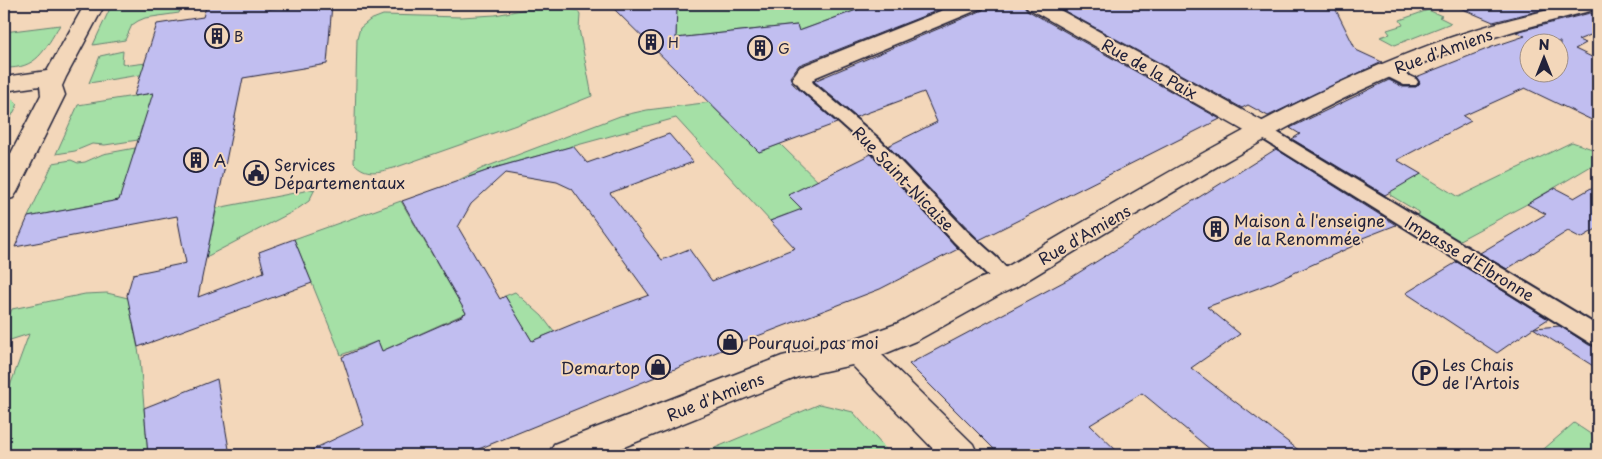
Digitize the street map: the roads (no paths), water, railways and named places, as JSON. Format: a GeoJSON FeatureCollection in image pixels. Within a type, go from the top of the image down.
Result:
{"type":"FeatureCollection","features":[{"type":"Feature","properties":{"kind":"street"},"geometry":{"type":"LineString","coordinates":[[4,192],[53,95],[51,86],[55,77],[95,4]]}},
{"type":"Feature","properties":{"kind":"street"},"geometry":{"type":"LineString","coordinates":[[803,78],[808,72],[975,4]]}},
{"type":"Feature","properties":{"kind":"street","name":"Rue de la Paix"},"geometry":{"type":"LineString","coordinates":[[1035,4],[1264,132]]}},
{"type":"Feature","properties":{"kind":"street","name":"Rue d'Amiens"},"geometry":{"type":"LineString","coordinates":[[566,455],[793,365],[858,351],[908,332],[988,287],[1006,280],[1264,132],[1388,71],[1472,37],[1589,4]]}},
{"type":"Feature","properties":{"kind":"street"},"geometry":{"type":"LineString","coordinates":[[4,84],[55,77]]}},
{"type":"Feature","properties":{"kind":"street"},"geometry":{"type":"LineString","coordinates":[[858,351],[961,455]]}},
{"type":"Feature","properties":{"kind":"lane"},"geometry":{"type":"LineString","coordinates":[[1388,71],[1410,82]]}},
{"type":"Feature","properties":{"kind":"lane","name":"Rue Saint-Nicaise"},"geometry":{"type":"LineString","coordinates":[[803,78],[806,85],[872,142],[960,238],[990,263],[1006,280]]}},
{"type":"Feature","properties":{"kind":"lane","name":"Impasse d'Elbronne"},"geometry":{"type":"LineString","coordinates":[[1264,132],[1598,337]]}},
{"type":"Feature","properties":{"kind":"place","name":"B"},"geometry":{"type":"Point","coordinates":[217,36]}},
{"type":"Feature","properties":{"kind":"place","name":"H"},"geometry":{"type":"Point","coordinates":[651,42]}},
{"type":"Feature","properties":{"kind":"place","name":"G"},"geometry":{"type":"Point","coordinates":[760,48]}},
{"type":"Feature","properties":{"kind":"place","name":"A"},"geometry":{"type":"Point","coordinates":[196,160]}},
{"type":"Feature","properties":{"kind":"place","name":"Services Départementaux"},"geometry":{"type":"Point","coordinates":[256,173]}},
{"type":"Feature","properties":{"kind":"place","name":"Maison à l'enseigne de la Renommée"},"geometry":{"type":"Point","coordinates":[1216,229]}},
{"type":"Feature","properties":{"kind":"place","name":"Pourquoi pas moi"},"geometry":{"type":"Point","coordinates":[730,342]}},
{"type":"Feature","properties":{"kind":"place","name":"Demartop"},"geometry":{"type":"Point","coordinates":[658,367]}},
{"type":"Feature","properties":{"kind":"place","name":"Les Chais de l'Artois"},"geometry":{"type":"Point","coordinates":[1425,373]}}]}
